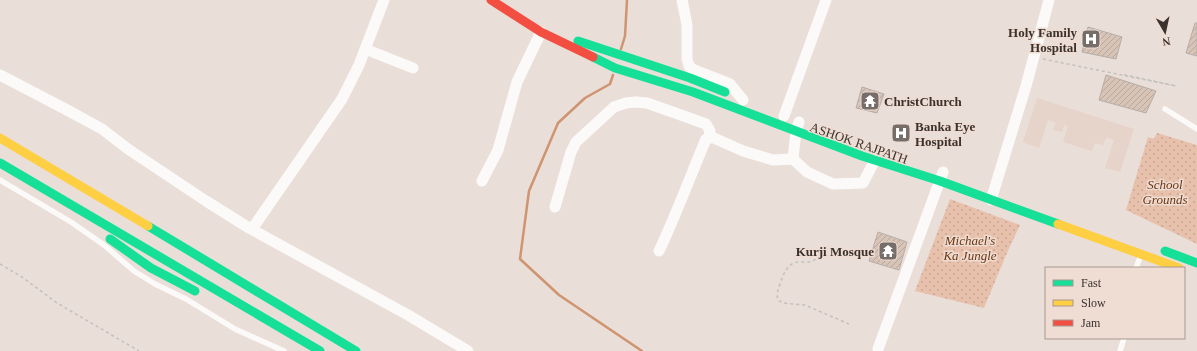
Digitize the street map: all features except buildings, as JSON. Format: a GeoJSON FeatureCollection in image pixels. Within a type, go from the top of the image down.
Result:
{"type":"FeatureCollection","features":[{"type":"Feature","properties":{"kind":"main road","name":"ASHOK RAJPATH"},"geometry":{"type":"LineString","coordinates":[[491,0],[541,32],[615,68],[778,116],[825,136],[875,160],[943,174],[993,192],[1146,258],[1176,267]]}},
{"type":"Feature","properties":{"kind":"main road","name":"ASHOK RAJPATH"},"geometry":{"type":"LineString","coordinates":[[522,19],[543,25],[584,43],[668,70],[746,101]]}},
{"type":"Feature","properties":{"kind":"main road"},"geometry":{"type":"LineString","coordinates":[[0,135],[46,155]]}},
{"type":"Feature","properties":{"kind":"main road"},"geometry":{"type":"LineString","coordinates":[[0,138],[356,351]]}},
{"type":"Feature","properties":{"kind":"main road"},"geometry":{"type":"LineString","coordinates":[[0,163],[320,351]]}},
{"type":"Feature","properties":{"kind":"main road"},"geometry":{"type":"LineString","coordinates":[[112,194],[156,232]]}},
{"type":"Feature","properties":{"kind":"main road"},"geometry":{"type":"LineString","coordinates":[[75,207],[100,231],[126,252],[154,270],[203,295]]}},
{"type":"Feature","properties":{"kind":"main road"},"geometry":{"type":"LineString","coordinates":[[1155,247],[1193,266]]}},
{"type":"Feature","properties":{"kind":"main road"},"geometry":{"type":"LineString","coordinates":[[218,301],[276,325]]}},
{"type":"Feature","properties":{"kind":"street"},"geometry":{"type":"LineString","coordinates":[[252,229],[342,99],[359,65],[384,0]]}},
{"type":"Feature","properties":{"kind":"street"},"geometry":{"type":"LineString","coordinates":[[682,0],[687,25],[687,59],[689,66],[694,70],[730,84],[746,101]]}},
{"type":"Feature","properties":{"kind":"street"},"geometry":{"type":"LineString","coordinates":[[778,116],[826,0]]}},
{"type":"Feature","properties":{"kind":"street"},"geometry":{"type":"LineString","coordinates":[[993,192],[1026,86],[1049,0]]}},
{"type":"Feature","properties":{"kind":"street"},"geometry":{"type":"LineString","coordinates":[[482,181],[498,150],[517,82],[541,32]]}},
{"type":"Feature","properties":{"kind":"street"},"geometry":{"type":"LineString","coordinates":[[365,49],[413,68]]}},
{"type":"Feature","properties":{"kind":"street"},"geometry":{"type":"LineString","coordinates":[[0,75],[102,130],[200,197],[252,229],[401,311],[468,351]]}},
{"type":"Feature","properties":{"kind":"street"},"geometry":{"type":"LineString","coordinates":[[555,207],[571,152],[576,142],[614,107],[626,103],[647,103],[706,124],[710,131],[710,138]]}},
{"type":"Feature","properties":{"kind":"street"},"geometry":{"type":"LineString","coordinates":[[793,159],[800,126]]}},
{"type":"Feature","properties":{"kind":"street"},"geometry":{"type":"LineString","coordinates":[[659,251],[706,139],[714,138],[743,151],[773,160],[793,159],[807,172],[833,184],[863,183],[875,160]]}},
{"type":"Feature","properties":{"kind":"street"},"geometry":{"type":"LineString","coordinates":[[878,349],[943,174]]}},
{"type":"Feature","properties":{"kind":"lane"},"geometry":{"type":"LineString","coordinates":[[1165,109],[1197,129]]}},
{"type":"Feature","properties":{"kind":"lane"},"geometry":{"type":"LineString","coordinates":[[0,180],[71,222],[104,246],[134,271],[155,284],[186,299],[236,329],[284,351]]}},
{"type":"Feature","properties":{"kind":"lane"},"geometry":{"type":"LineString","coordinates":[[1137,267],[1146,258]]}},
{"type":"Feature","properties":{"kind":"lane"},"geometry":{"type":"LineString","coordinates":[[1120,351],[1124,339]]}},
{"type":"Feature","properties":{"kind":"path"},"geometry":{"type":"LineString","coordinates":[[1034,57],[1176,86],[1121,74]]}},
{"type":"Feature","properties":{"kind":"path"},"geometry":{"type":"LineString","coordinates":[[820,255],[813,261],[793,262],[786,268],[777,294],[778,300],[782,303],[805,306],[849,324]]}},
{"type":"Feature","properties":{"kind":"path"},"geometry":{"type":"LineString","coordinates":[[0,264],[22,277],[57,303],[139,351]]}},
{"type":"Feature","properties":{"kind":"shaded area"},"geometry":{"type":"Polygon","coordinates":[[[1037,98],[1134,129],[1120,172],[1105,168],[1114,140],[1106,137],[1103,145],[1095,143],[1092,151],[1063,142],[1068,126],[1064,125],[1062,132],[1053,130],[1056,123],[1048,120],[1039,148],[1023,142],[1037,98]]]}},
{"type":"Feature","properties":{"kind":"green space","name":"School Grounds"},"geometry":{"type":"Polygon","coordinates":[[[1157,133],[1197,145],[1197,244],[1126,210],[1148,137],[1154,139],[1157,133]]]}},
{"type":"Feature","properties":{"kind":"green space","name":"Michael's Ka Jungle"},"geometry":{"type":"Polygon","coordinates":[[[950,199],[1020,225],[984,308],[915,291],[950,199]]]}},
{"type":"Feature","properties":{"kind":"waterway"},"geometry":{"type":"LineString","coordinates":[[621,49],[625,36],[627,0]]}},
{"type":"Feature","properties":{"kind":"waterway"},"geometry":{"type":"LineString","coordinates":[[613,75],[610,84],[585,98],[558,123],[529,191],[520,259],[559,295],[642,351]]}},
{"type":"Feature","properties":{"kind":"traffic: fast"},"geometry":{"type":"LineString","coordinates":[[578,41],[690,78],[725,92]]}},
{"type":"Feature","properties":{"kind":"traffic: fast"},"geometry":{"type":"LineString","coordinates":[[593,57],[615,68],[693,92],[862,156],[940,181],[1058,224]]}},
{"type":"Feature","properties":{"kind":"traffic: fast"},"geometry":{"type":"LineString","coordinates":[[0,163],[320,351]]}},
{"type":"Feature","properties":{"kind":"traffic: fast"},"geometry":{"type":"LineString","coordinates":[[148,226],[356,351]]}},
{"type":"Feature","properties":{"kind":"traffic: fast"},"geometry":{"type":"LineString","coordinates":[[110,239],[151,268],[195,291]]}},
{"type":"Feature","properties":{"kind":"traffic: fast"},"geometry":{"type":"LineString","coordinates":[[1165,251],[1197,263]]}},
{"type":"Feature","properties":{"kind":"traffic: slow"},"geometry":{"type":"LineString","coordinates":[[0,138],[148,226]]}},
{"type":"Feature","properties":{"kind":"traffic: slow"},"geometry":{"type":"LineString","coordinates":[[1058,224],[1176,267]]}},
{"type":"Feature","properties":{"kind":"traffic: jam"},"geometry":{"type":"LineString","coordinates":[[491,0],[541,32],[593,57]]}},
{"type":"Feature","properties":{"kind":"place","name":"Holy Family Hospital"},"geometry":{"type":"Point","coordinates":[1091,39]}},
{"type":"Feature","properties":{"kind":"place","name":"ChristChurch"},"geometry":{"type":"Point","coordinates":[870,101]}},
{"type":"Feature","properties":{"kind":"place","name":"Banka Eye Hospital"},"geometry":{"type":"Point","coordinates":[901,133]}},
{"type":"Feature","properties":{"kind":"place","name":"Kurji Mosque"},"geometry":{"type":"Point","coordinates":[888,251]}}]}
